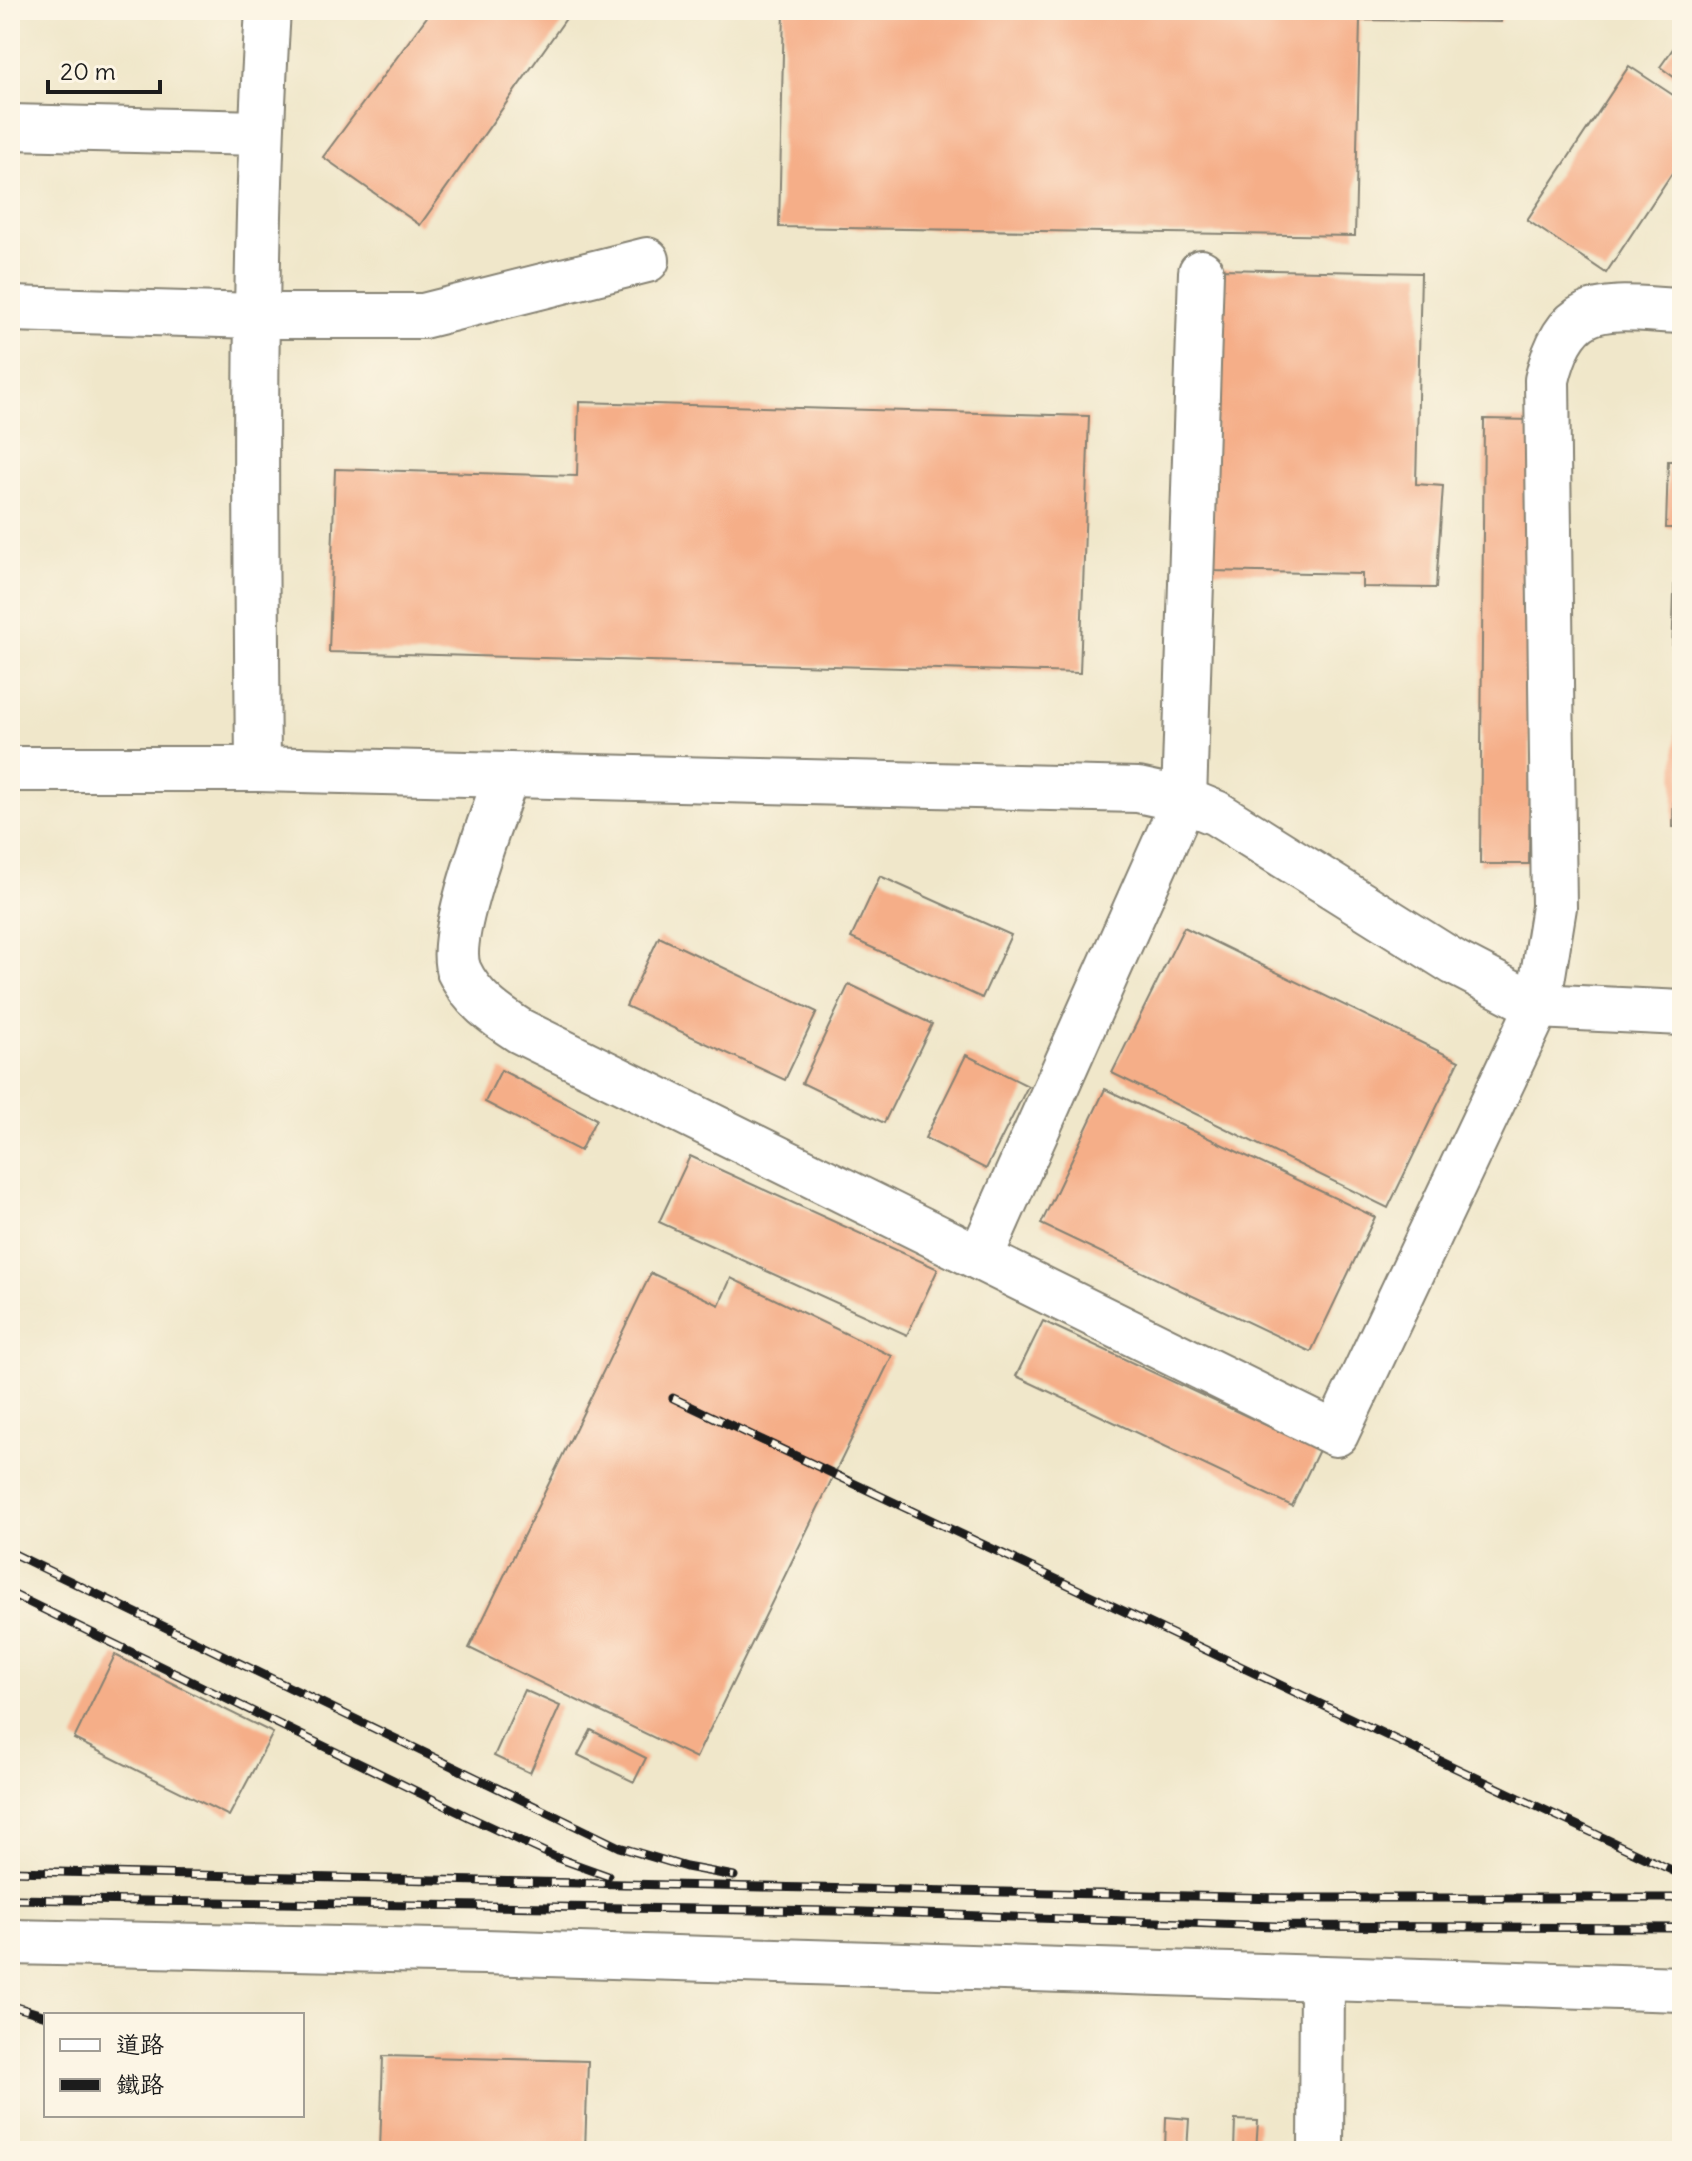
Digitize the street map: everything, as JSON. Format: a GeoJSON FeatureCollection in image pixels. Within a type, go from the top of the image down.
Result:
{"type":"FeatureCollection","features":[{"type":"Feature","properties":{"kind":"lane"},"geometry":{"type":"LineString","coordinates":[[258,769],[257,316],[260,133],[268,10]]}},
{"type":"Feature","properties":{"kind":"lane"},"geometry":{"type":"LineString","coordinates":[[10,127],[260,133]]}},
{"type":"Feature","properties":{"kind":"lane"},"geometry":{"type":"LineString","coordinates":[[10,309],[257,316],[423,316],[647,260]]}},
{"type":"Feature","properties":{"kind":"lane"},"geometry":{"type":"LineString","coordinates":[[980,1258],[1184,800],[1201,272]]}},
{"type":"Feature","properties":{"kind":"lane"},"geometry":{"type":"LineString","coordinates":[[507,775],[457,938],[458,968],[472,994],[520,1031],[1336,1434],[1538,1006],[1554,907],[1547,380],[1553,354],[1565,330],[1586,313],[1612,308],[1682,311]]}},
{"type":"Feature","properties":{"kind":"lane"},"geometry":{"type":"LineString","coordinates":[[10,769],[258,769],[1138,790],[1184,800],[1216,813],[1455,963],[1538,1006],[1682,1013]]}},
{"type":"Feature","properties":{"kind":"lane"},"geometry":{"type":"LineString","coordinates":[[10,1942],[500,1953],[1682,1989]]}},
{"type":"Feature","properties":{"kind":"lane"},"geometry":{"type":"LineString","coordinates":[[1321,2151],[1322,1978]]}},
{"type":"Feature","properties":{"kind":"building"},"geometry":{"type":"Polygon","coordinates":[[[432,10],[572,10],[420,225],[323,157],[432,10]]]}},
{"type":"Feature","properties":{"kind":"building"},"geometry":{"type":"Polygon","coordinates":[[[784,10],[1502,10],[1501,22],[1360,20],[1355,236],[779,227],[784,10]]]}},
{"type":"Feature","properties":{"kind":"building"},"geometry":{"type":"Polygon","coordinates":[[[1682,36],[1682,83],[1660,67],[1682,36]]]}},
{"type":"Feature","properties":{"kind":"building"},"geometry":{"type":"Polygon","coordinates":[[[1629,66],[1682,101],[1682,158],[1606,273],[1527,220],[1629,66]]]}},
{"type":"Feature","properties":{"kind":"building"},"geometry":{"type":"Polygon","coordinates":[[[1219,269],[1421,273],[1416,484],[1443,486],[1436,588],[1362,587],[1362,574],[1211,571],[1219,269]]]}},
{"type":"Feature","properties":{"kind":"building"},"geometry":{"type":"Polygon","coordinates":[[[579,402],[1089,416],[1080,673],[329,652],[335,469],[577,476],[579,402]]]}},
{"type":"Feature","properties":{"kind":"building"},"geometry":{"type":"Polygon","coordinates":[[[1484,419],[1533,420],[1529,864],[1480,864],[1484,419]]]}},
{"type":"Feature","properties":{"kind":"building"},"geometry":{"type":"Polygon","coordinates":[[[1668,461],[1682,461],[1682,658],[1672,658],[1676,528],[1666,528],[1668,461]]]}},
{"type":"Feature","properties":{"kind":"building"},"geometry":{"type":"Polygon","coordinates":[[[1677,675],[1682,675],[1682,827],[1673,827],[1677,675]]]}},
{"type":"Feature","properties":{"kind":"building"},"geometry":{"type":"Polygon","coordinates":[[[880,876],[1011,935],[982,998],[851,938],[880,876]]]}},
{"type":"Feature","properties":{"kind":"building"},"geometry":{"type":"Polygon","coordinates":[[[1184,927],[1459,1061],[1388,1208],[1112,1073],[1184,927]]]}},
{"type":"Feature","properties":{"kind":"building"},"geometry":{"type":"Polygon","coordinates":[[[659,937],[817,1012],[785,1080],[626,1006],[659,937]]]}},
{"type":"Feature","properties":{"kind":"building"},"geometry":{"type":"Polygon","coordinates":[[[849,984],[932,1024],[884,1123],[802,1083],[849,984]]]}},
{"type":"Feature","properties":{"kind":"building"},"geometry":{"type":"Polygon","coordinates":[[[966,1055],[1028,1086],[986,1169],[925,1138],[966,1055]]]}},
{"type":"Feature","properties":{"kind":"building"},"geometry":{"type":"Polygon","coordinates":[[[501,1070],[596,1119],[580,1151],[485,1102],[501,1070]]]}},
{"type":"Feature","properties":{"kind":"building"},"geometry":{"type":"Polygon","coordinates":[[[1105,1089],[1375,1217],[1311,1352],[1041,1224],[1105,1089]]]}},
{"type":"Feature","properties":{"kind":"building"},"geometry":{"type":"Polygon","coordinates":[[[690,1156],[938,1269],[907,1335],[659,1222],[690,1156]]]}},
{"type":"Feature","properties":{"kind":"building"},"geometry":{"type":"Polygon","coordinates":[[[651,1273],[719,1305],[731,1278],[892,1356],[696,1758],[469,1648],[651,1273]]]}},
{"type":"Feature","properties":{"kind":"building"},"geometry":{"type":"Polygon","coordinates":[[[1043,1321],[1319,1450],[1292,1506],[1016,1376],[1043,1321]]]}},
{"type":"Feature","properties":{"kind":"building"},"geometry":{"type":"Polygon","coordinates":[[[115,1655],[273,1733],[229,1816],[74,1739],[115,1655]]]}},
{"type":"Feature","properties":{"kind":"building"},"geometry":{"type":"Polygon","coordinates":[[[524,1690],[560,1706],[530,1773],[494,1756],[524,1690]]]}},
{"type":"Feature","properties":{"kind":"building"},"geometry":{"type":"Polygon","coordinates":[[[591,1730],[646,1758],[634,1782],[578,1755],[591,1730]]]}},
{"type":"Feature","properties":{"kind":"building"},"geometry":{"type":"Polygon","coordinates":[[[383,2056],[588,2061],[585,2151],[380,2151],[383,2056]]]}},
{"type":"Feature","properties":{"kind":"building"},"geometry":{"type":"Polygon","coordinates":[[[1166,2117],[1189,2119],[1187,2151],[1165,2151],[1166,2117]]]}},
{"type":"Feature","properties":{"kind":"building"},"geometry":{"type":"Polygon","coordinates":[[[1235,2120],[1258,2121],[1256,2151],[1234,2151],[1235,2120]]]}},
{"type":"Feature","properties":{"kind":"railway"},"geometry":{"type":"LineString","coordinates":[[673,1398],[1682,1875]]}},
{"type":"Feature","properties":{"kind":"railway"},"geometry":{"type":"LineString","coordinates":[[10,1552],[619,1847],[686,1867],[734,1876]]}},
{"type":"Feature","properties":{"kind":"railway"},"geometry":{"type":"LineString","coordinates":[[10,1593],[469,1817],[555,1857],[608,1876]]}},
{"type":"Feature","properties":{"kind":"railway"},"geometry":{"type":"LineString","coordinates":[[10,1871],[1285,1898],[1682,1898]]}},
{"type":"Feature","properties":{"kind":"railway"},"geometry":{"type":"LineString","coordinates":[[10,1899],[833,1911],[1276,1926],[1682,1928]]}},
{"type":"Feature","properties":{"kind":"railway"},"geometry":{"type":"LineString","coordinates":[[10,2005],[44,2015]]}}]}
